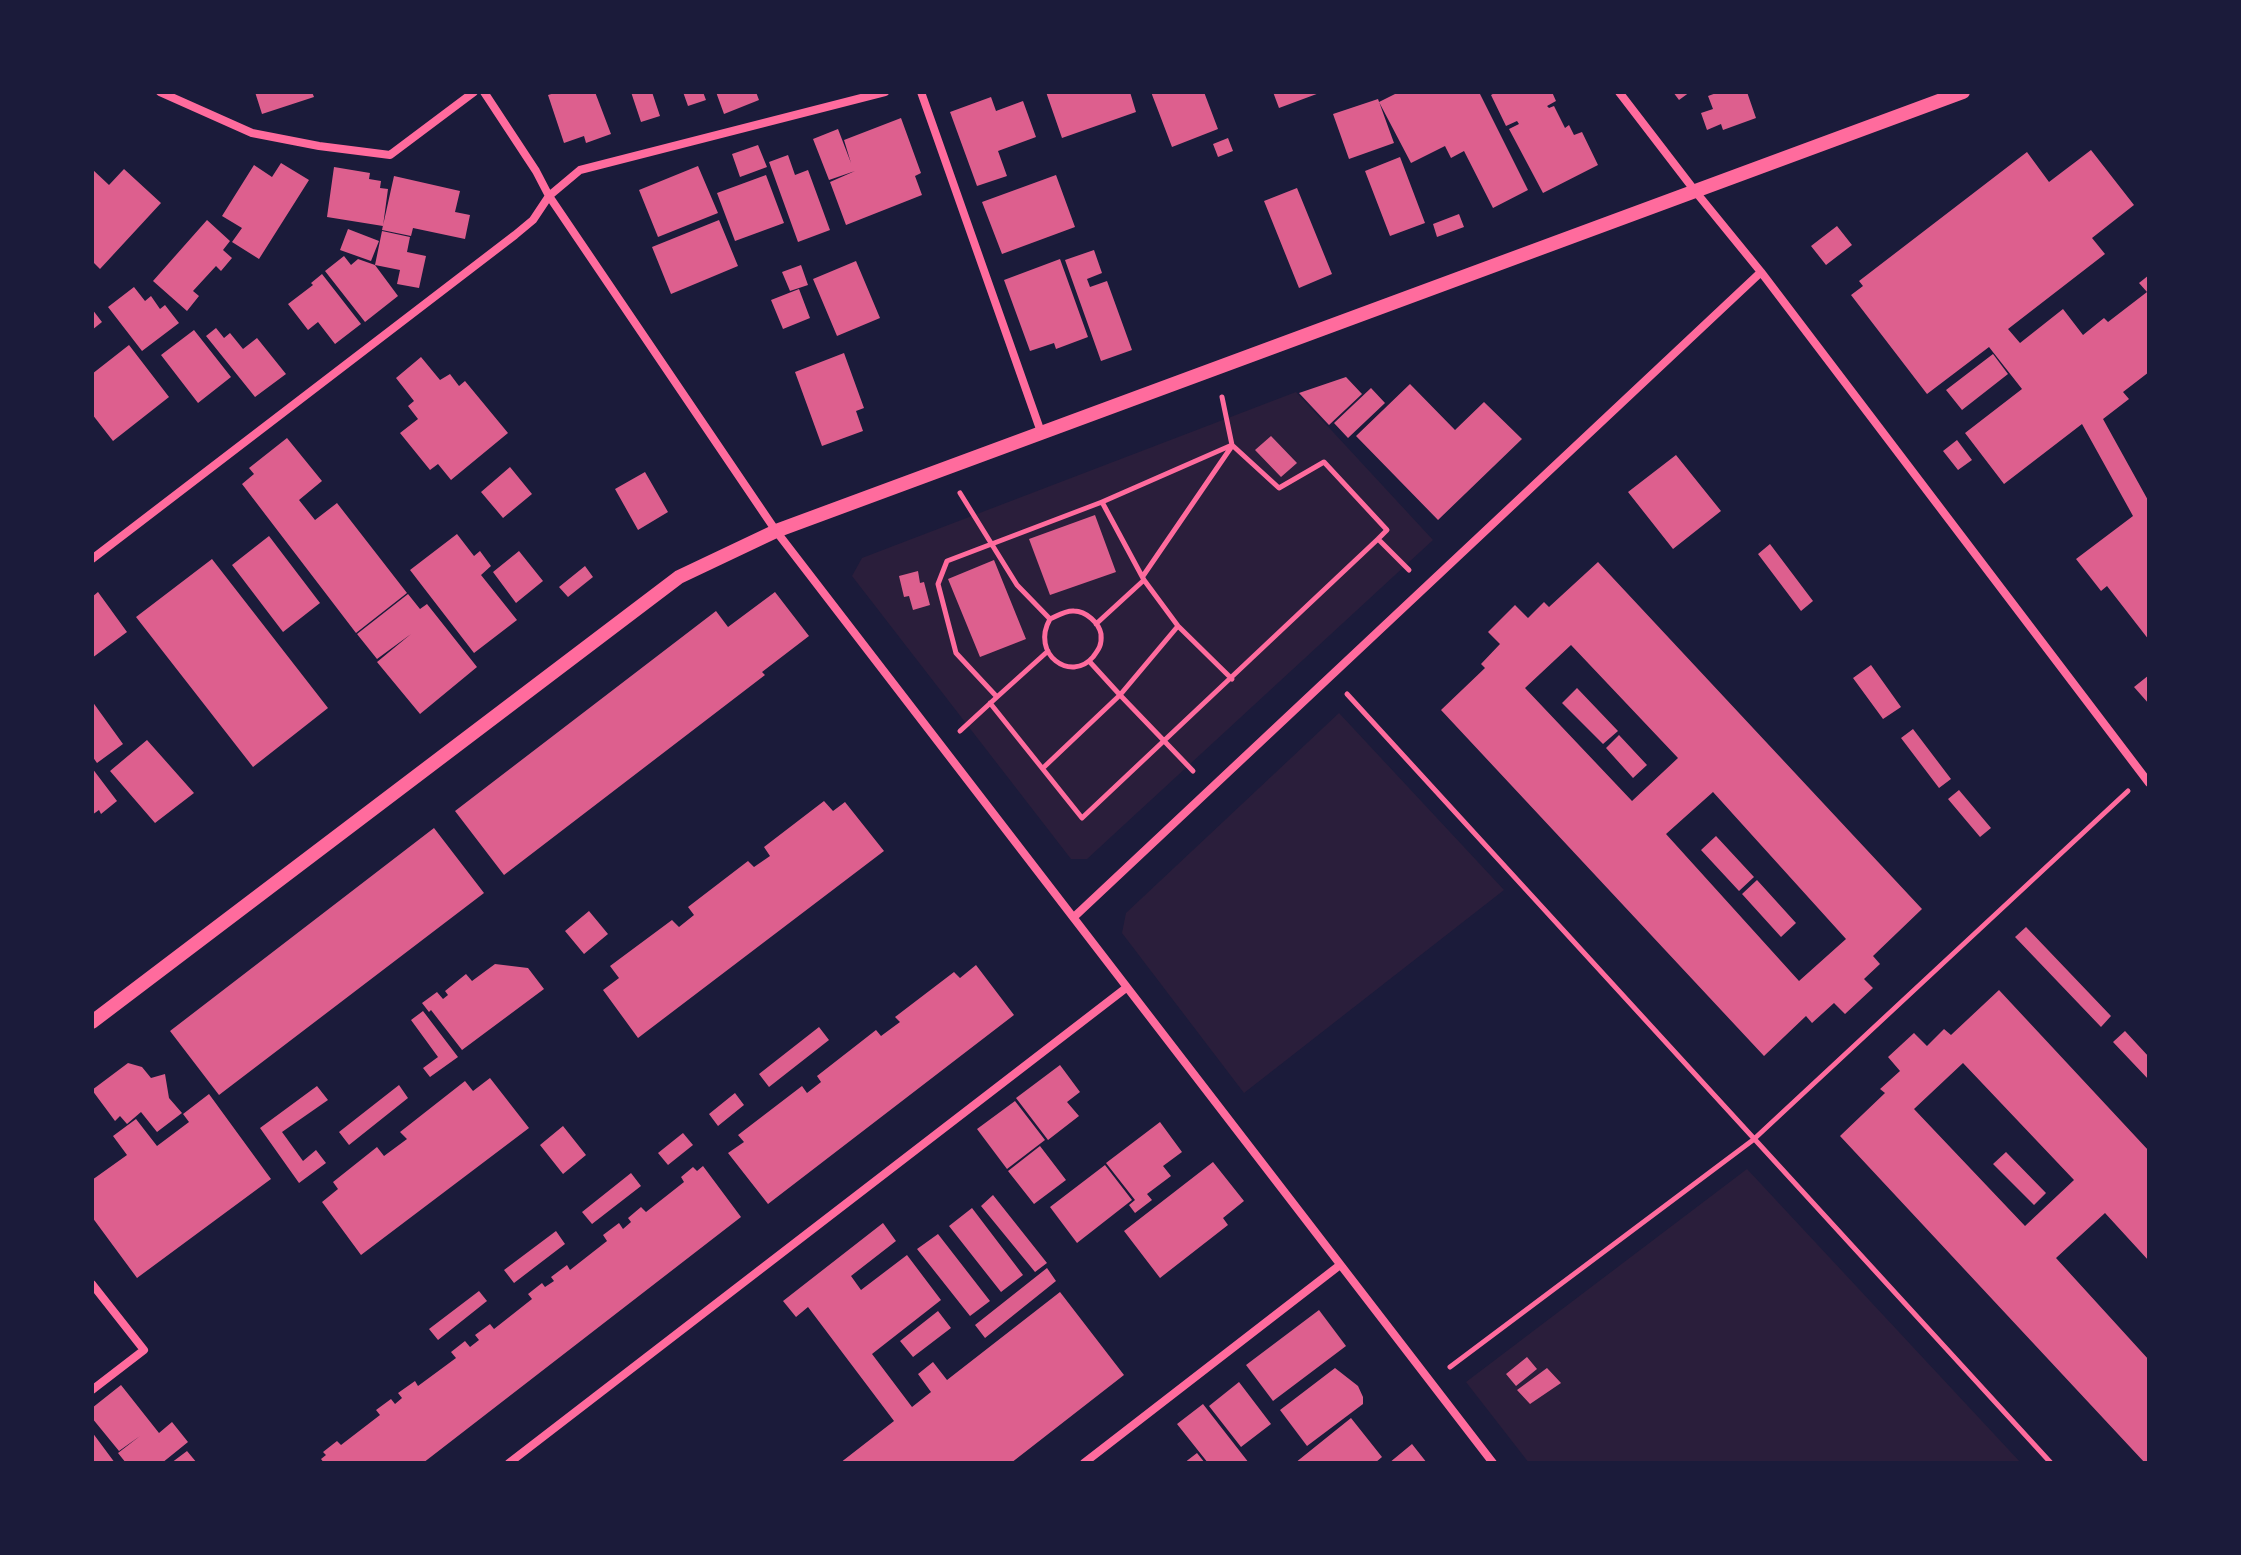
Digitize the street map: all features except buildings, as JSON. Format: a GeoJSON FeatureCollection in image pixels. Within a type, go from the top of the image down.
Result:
{"type":"FeatureCollection","features":[{"type":"Feature","properties":{"kind":"street"},"geometry":{"type":"LineString","coordinates":[[160,92],[252,133],[390,155],[474,92]]}},
{"type":"Feature","properties":{"kind":"street"},"geometry":{"type":"LineString","coordinates":[[484,92],[549,196],[776,531],[1493,1463]]}},
{"type":"Feature","properties":{"kind":"street"},"geometry":{"type":"LineString","coordinates":[[92,559],[515,235],[533,220],[549,196],[580,170],[885,92]]}},
{"type":"Feature","properties":{"kind":"street"},"geometry":{"type":"LineString","coordinates":[[921,92],[1041,432]]}},
{"type":"Feature","properties":{"kind":"street"},"geometry":{"type":"LineString","coordinates":[[1619,92],[1761,272],[2146,780]]}},
{"type":"Feature","properties":{"kind":"street"},"geometry":{"type":"LineString","coordinates":[[92,1022],[679,577],[776,531],[1963,92]]}},
{"type":"Feature","properties":{"kind":"street"},"geometry":{"type":"LineString","coordinates":[[1074,917],[1761,272]]}},
{"type":"Feature","properties":{"kind":"street"},"geometry":{"type":"LineString","coordinates":[[509,1463],[1126,988]]}},
{"type":"Feature","properties":{"kind":"street"},"geometry":{"type":"LineString","coordinates":[[1084,1463],[1340,1265]]}},
{"type":"Feature","properties":{"kind":"street"},"geometry":{"type":"LineString","coordinates":[[92,1284],[144,1350],[92,1390]]}},
{"type":"Feature","properties":{"kind":"path"},"geometry":{"type":"LineString","coordinates":[[990,703],[1082,818],[1387,530],[1324,462],[1279,488],[1232,445],[1216,368]]}},
{"type":"Feature","properties":{"kind":"path"},"geometry":{"type":"LineString","coordinates":[[997,697],[956,653],[938,584],[947,561],[1102,502],[1232,445]]}},
{"type":"Feature","properties":{"kind":"path"},"geometry":{"type":"LineString","coordinates":[[1096,624],[1144,578],[1232,445]]}},
{"type":"Feature","properties":{"kind":"path"},"geometry":{"type":"LineString","coordinates":[[945,468],[1017,585],[1050,619]]}},
{"type":"Feature","properties":{"kind":"path"},"geometry":{"type":"LineString","coordinates":[[1102,502],[1144,578],[1178,626],[1232,679]]}},
{"type":"Feature","properties":{"kind":"path"},"geometry":{"type":"LineString","coordinates":[[1378,539],[1427,587]]}},
{"type":"Feature","properties":{"kind":"path"},"geometry":{"type":"LineString","coordinates":[[1074,610],[1088,615],[1096,624],[1101,631],[1101,647],[1087,664],[1069,667],[1056,662],[1043,641],[1050,619],[1074,610]]}},
{"type":"Feature","properties":{"kind":"path"},"geometry":{"type":"LineString","coordinates":[[1043,768],[1120,695],[1178,626]]}},
{"type":"Feature","properties":{"kind":"path"},"geometry":{"type":"LineString","coordinates":[[942,748],[1048,651]]}},
{"type":"Feature","properties":{"kind":"path"},"geometry":{"type":"LineString","coordinates":[[1089,661],[1210,789]]}},
{"type":"Feature","properties":{"kind":"path"},"geometry":{"type":"LineString","coordinates":[[1331,676],[2051,1463]]}},
{"type":"Feature","properties":{"kind":"path"},"geometry":{"type":"LineString","coordinates":[[1430,1382],[1753,1140],[2146,780]]}},
{"type":"Feature","properties":{"kind":"shaded area"},"geometry":{"type":"Polygon","coordinates":[[[1296,392],[1433,540],[1087,859],[1071,859],[852,576],[862,558],[1296,392]]]}},
{"type":"Feature","properties":{"kind":"shaded area"},"geometry":{"type":"Polygon","coordinates":[[[1339,713],[1504,890],[1244,1093],[1122,933],[1126,913],[1339,713]]]}},
{"type":"Feature","properties":{"kind":"shaded area"},"geometry":{"type":"Polygon","coordinates":[[[1747,1169],[2021,1463],[1529,1463],[1466,1382],[1747,1169]]]}}]}
